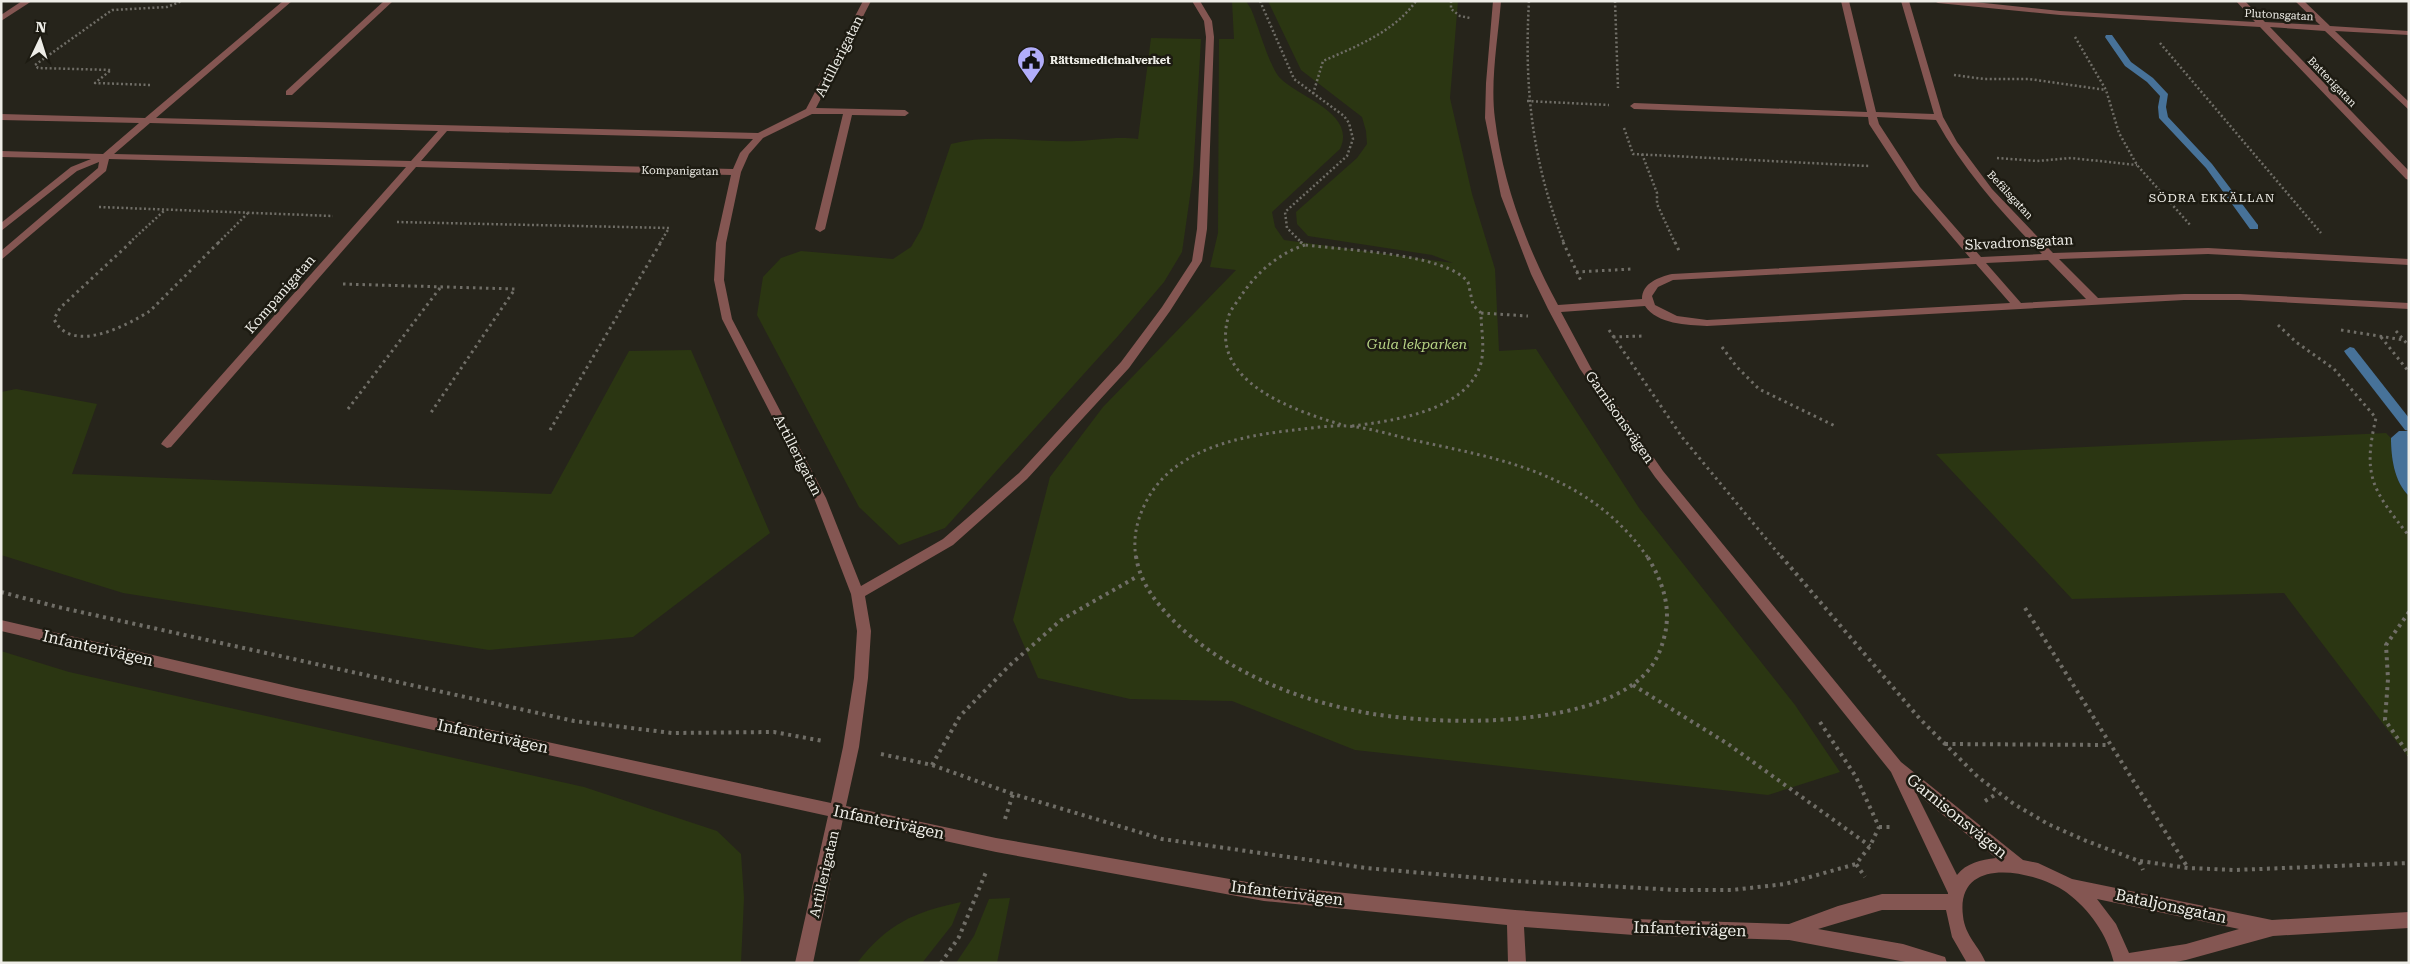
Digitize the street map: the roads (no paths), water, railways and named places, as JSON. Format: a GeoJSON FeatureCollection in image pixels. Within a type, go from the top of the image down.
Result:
{"type":"FeatureCollection","features":[{"type":"Feature","properties":{"kind":"street"},"geometry":{"type":"LineString","coordinates":[[1,19],[28,1]]}},
{"type":"Feature","properties":{"kind":"street","name":"Kompanigatan"},"geometry":{"type":"LineString","coordinates":[[1,228],[74,169],[105,157],[288,1]]}},
{"type":"Feature","properties":{"kind":"street"},"geometry":{"type":"LineString","coordinates":[[290,93],[389,1]]}},
{"type":"Feature","properties":{"kind":"street","name":"Artillerigatan"},"geometry":{"type":"LineString","coordinates":[[804,963],[851,747],[862,678],[864,632],[858,594],[820,498],[727,319],[719,280],[721,243],[736,172],[745,153],[760,136],[810,111],[867,1]]}},
{"type":"Feature","properties":{"kind":"street"},"geometry":{"type":"LineString","coordinates":[[858,594],[948,542],[1023,476],[1125,364],[1166,309],[1197,261],[1202,229],[1210,37],[1208,21],[1196,1]]}},
{"type":"Feature","properties":{"kind":"street","name":"Garnisonsvägen"},"geometry":{"type":"LineString","coordinates":[[1497,1],[1490,83],[1490,118],[1506,196],[1516,226],[1553,309],[1598,388],[1659,474],[1896,767],[2017,865]]}},
{"type":"Feature","properties":{"kind":"street"},"geometry":{"type":"LineString","coordinates":[[1845,1],[1870,114],[1874,124],[1910,180],[2018,306]]}},
{"type":"Feature","properties":{"kind":"street","name":"Befälsgatan"},"geometry":{"type":"LineString","coordinates":[[1905,1],[1939,117],[1979,179],[2095,302]]}},
{"type":"Feature","properties":{"kind":"street","name":"Plutonsgatan"},"geometry":{"type":"LineString","coordinates":[[1938,1],[2060,13],[2409,33]]}},
{"type":"Feature","properties":{"kind":"street","name":"Batterigatan"},"geometry":{"type":"LineString","coordinates":[[2240,1],[2409,177]]}},
{"type":"Feature","properties":{"kind":"street"},"geometry":{"type":"LineString","coordinates":[[2299,1],[2409,107]]}},
{"type":"Feature","properties":{"kind":"street"},"geometry":{"type":"LineString","coordinates":[[1634,106],[1939,117]]}},
{"type":"Feature","properties":{"kind":"street"},"geometry":{"type":"LineString","coordinates":[[810,111],[905,113]]}},
{"type":"Feature","properties":{"kind":"street"},"geometry":{"type":"LineString","coordinates":[[820,229],[848,112]]}},
{"type":"Feature","properties":{"kind":"street"},"geometry":{"type":"LineString","coordinates":[[1,117],[760,136]]}},
{"type":"Feature","properties":{"kind":"street","name":"Kompanigatan"},"geometry":{"type":"LineString","coordinates":[[167,444],[446,127]]}},
{"type":"Feature","properties":{"kind":"street","name":"Kompanigatan"},"geometry":{"type":"LineString","coordinates":[[1,154],[736,172]]}},
{"type":"Feature","properties":{"kind":"street","name":"Kompanigatan"},"geometry":{"type":"LineString","coordinates":[[1,256],[104,169],[105,157]]}},
{"type":"Feature","properties":{"kind":"street"},"geometry":{"type":"LineString","coordinates":[[24,210],[58,208]]}},
{"type":"Feature","properties":{"kind":"street","name":"Skvadronsgatan"},"geometry":{"type":"LineString","coordinates":[[1649,302],[1647,295],[1650,287],[1658,280],[1690,276],[1977,259],[2208,251],[2409,262]]}},
{"type":"Feature","properties":{"kind":"street"},"geometry":{"type":"LineString","coordinates":[[1553,309],[1649,302],[1656,310],[1667,317],[1707,323],[2184,297],[2240,297],[2409,306]]}},
{"type":"Feature","properties":{"kind":"street","name":"Infanterivägen"},"geometry":{"type":"LineString","coordinates":[[1,625],[296,694],[838,812],[996,845],[1264,893],[1515,918],[1634,927],[1789,932],[1903,952],[1939,963]]}},
{"type":"Feature","properties":{"kind":"street","name":"Garnisonsvägen"},"geometry":{"type":"LineString","coordinates":[[1896,767],[1955,896],[1958,930],[1978,963]]}},
{"type":"Feature","properties":{"kind":"street"},"geometry":{"type":"LineString","coordinates":[[1955,896],[1963,880],[1973,872],[1986,866],[2001,864],[2017,865],[2048,875],[2068,885],[2098,912],[2111,929],[2119,946],[2123,963]]}},
{"type":"Feature","properties":{"kind":"street","name":"Bataljonsgatan"},"geometry":{"type":"LineString","coordinates":[[2068,885],[2273,928]]}},
{"type":"Feature","properties":{"kind":"street","name":"Infanterivägen"},"geometry":{"type":"LineString","coordinates":[[1789,932],[1838,914],[1882,902],[1955,896]]}},
{"type":"Feature","properties":{"kind":"street"},"geometry":{"type":"LineString","coordinates":[[1515,918],[1517,963]]}},
{"type":"Feature","properties":{"kind":"street","name":"Bataljonsgatan"},"geometry":{"type":"LineString","coordinates":[[2123,963],[2186,952],[2273,928],[2409,920]]}},
{"type":"Feature","properties":{"kind":"water"},"geometry":{"type":"Polygon","coordinates":[[[2399,431],[2409,431],[2409,496],[2400,484],[2393,461],[2391,438],[2399,431]]]}},
{"type":"Feature","properties":{"kind":"waterway"},"geometry":{"type":"LineString","coordinates":[[2109,37],[2128,64],[2150,80],[2165,96],[2162,107],[2164,118],[2209,166],[2254,227]]}},
{"type":"Feature","properties":{"kind":"waterway"},"geometry":{"type":"LineString","coordinates":[[2350,351],[2409,427]]}},
{"type":"Feature","properties":{"kind":"place","name":"Rättsmedicinalverket"},"geometry":{"type":"Point","coordinates":[1031,84]}},
{"type":"Feature","properties":{"kind":"district","name":"SÖDRA EKKÄLLAN"},"geometry":{"type":"Point","coordinates":[2212,198]}},
{"type":"Feature","properties":{"kind":"park label","name":"Gula lekparken"},"geometry":{"type":"Point","coordinates":[1417,344]}}]}
